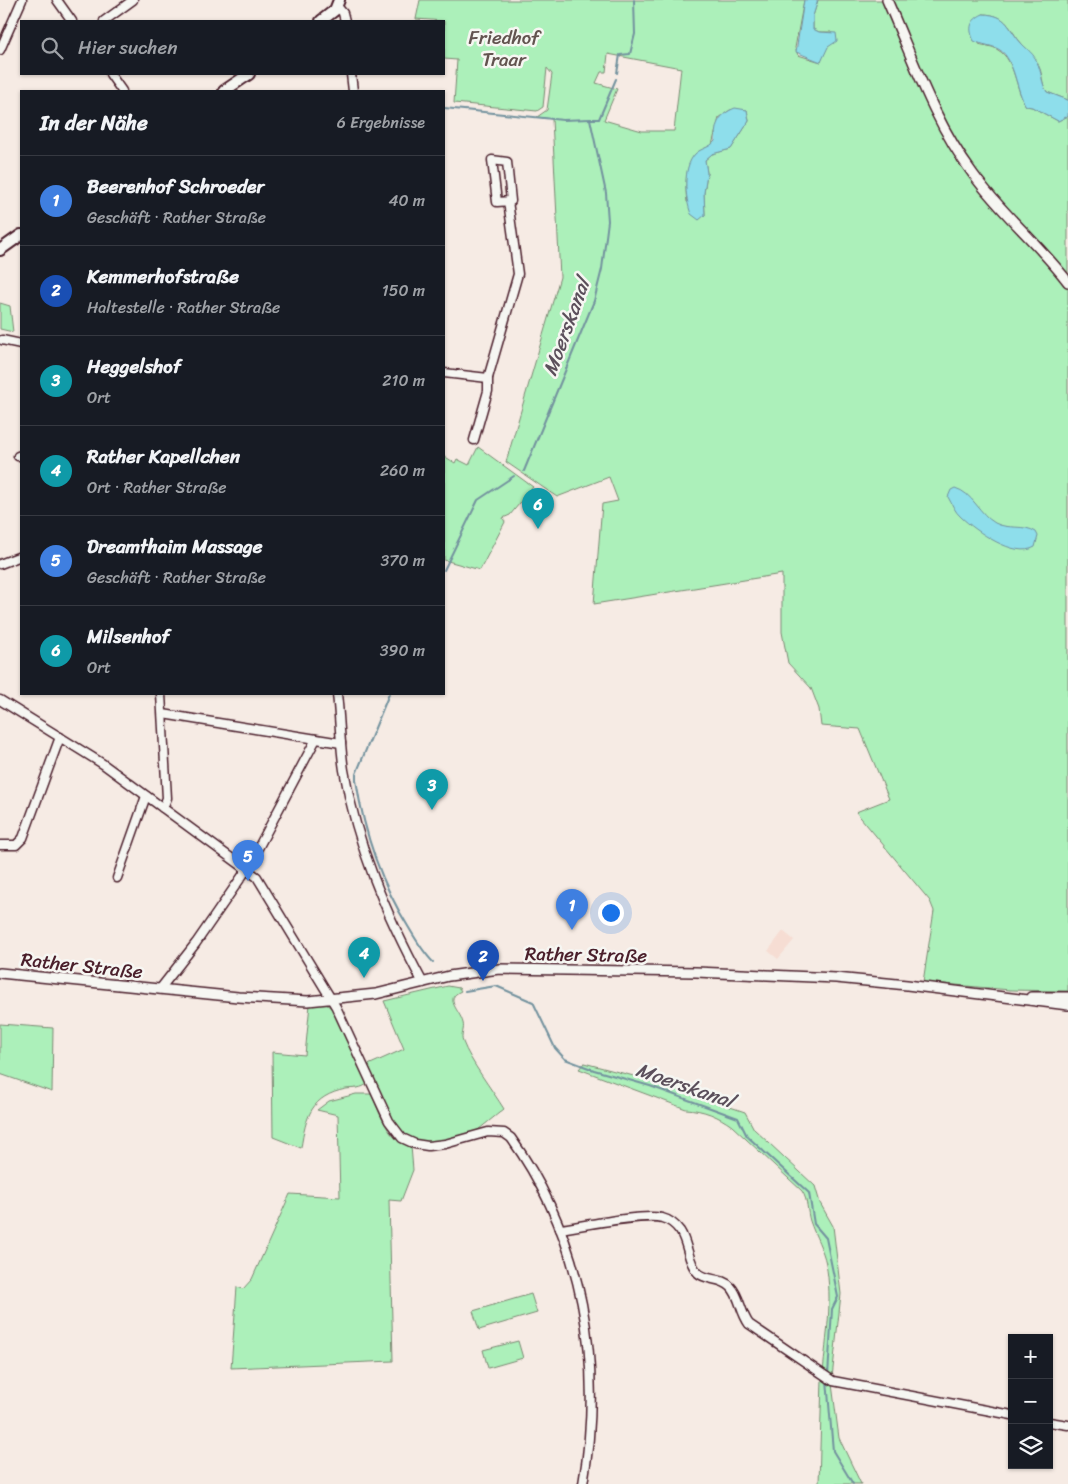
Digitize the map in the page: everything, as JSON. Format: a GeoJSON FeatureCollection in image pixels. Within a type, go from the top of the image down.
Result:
{"type":"FeatureCollection","features":[{"type":"Feature","properties":{"kind":"main road"},"geometry":{"type":"LineString","coordinates":[[322,20],[332,13],[338,3]]}},
{"type":"Feature","properties":{"kind":"main road"},"geometry":{"type":"LineString","coordinates":[[225,90],[247,75]]}},
{"type":"Feature","properties":{"kind":"main road"},"geometry":{"type":"LineString","coordinates":[[0,250],[20,236]]}},
{"type":"Feature","properties":{"kind":"street"},"geometry":{"type":"LineString","coordinates":[[0,50],[22,0]]}},
{"type":"Feature","properties":{"kind":"street"},"geometry":{"type":"LineString","coordinates":[[56,0],[71,20]]}},
{"type":"Feature","properties":{"kind":"street"},"geometry":{"type":"LineString","coordinates":[[105,20],[133,0]]}},
{"type":"Feature","properties":{"kind":"street"},"geometry":{"type":"LineString","coordinates":[[887,0],[938,116],[957,150],[985,189],[1051,260],[1068,282]]}},
{"type":"Feature","properties":{"kind":"street"},"geometry":{"type":"LineString","coordinates":[[338,3],[345,20]]}},
{"type":"Feature","properties":{"kind":"street"},"geometry":{"type":"LineString","coordinates":[[111,75],[121,90]]}},
{"type":"Feature","properties":{"kind":"street"},"geometry":{"type":"LineString","coordinates":[[351,75],[353,90]]}},
{"type":"Feature","properties":{"kind":"street"},"geometry":{"type":"LineString","coordinates":[[474,440],[488,391],[488,378],[518,274],[508,201],[511,201],[507,162],[492,160],[497,202],[508,201]]}},
{"type":"Feature","properties":{"kind":"street"},"geometry":{"type":"LineString","coordinates":[[2,340],[20,344]]}},
{"type":"Feature","properties":{"kind":"street"},"geometry":{"type":"LineString","coordinates":[[445,373],[488,378]]}},
{"type":"Feature","properties":{"kind":"street"},"geometry":{"type":"LineString","coordinates":[[0,564],[20,556]]}},
{"type":"Feature","properties":{"kind":"street"},"geometry":{"type":"LineString","coordinates":[[162,695],[167,798],[164,808]]}},
{"type":"Feature","properties":{"kind":"street"},"geometry":{"type":"LineString","coordinates":[[337,695],[341,743],[355,823],[381,901],[422,983]]}},
{"type":"Feature","properties":{"kind":"street"},"geometry":{"type":"LineString","coordinates":[[0,700],[60,737],[164,808],[257,877],[331,1000],[397,1134],[408,1141],[428,1146],[451,1143],[488,1132],[507,1135],[516,1145],[549,1203],[560,1229],[582,1298],[586,1324],[590,1415],[583,1484]]}},
{"type":"Feature","properties":{"kind":"street"},"geometry":{"type":"LineString","coordinates":[[163,714],[341,743]]}},
{"type":"Feature","properties":{"kind":"street"},"geometry":{"type":"LineString","coordinates":[[0,845],[16,845],[23,838],[60,737]]}},
{"type":"Feature","properties":{"kind":"street","name":"Rather Straße"},"geometry":{"type":"LineString","coordinates":[[160,989],[196,943],[247,869],[316,739]]}},
{"type":"Feature","properties":{"kind":"street"},"geometry":{"type":"LineString","coordinates":[[117,878],[146,796]]}},
{"type":"Feature","properties":{"kind":"street","name":"Rather Straße"},"geometry":{"type":"LineString","coordinates":[[0,973],[272,1000],[331,1000],[376,994],[468,973],[499,969],[600,970],[836,978],[1066,1003]]}},
{"type":"Feature","properties":{"kind":"street"},"geometry":{"type":"LineString","coordinates":[[560,1229],[650,1217],[662,1218],[674,1224],[685,1239],[696,1272],[703,1277],[724,1282],[732,1288],[742,1315],[749,1324],[828,1378],[1008,1414]]}},
{"type":"Feature","properties":{"kind":"street"},"geometry":{"type":"LineString","coordinates":[[1053,1423],[1068,1425]]}},
{"type":"Feature","properties":{"kind":"shaded area"},"geometry":{"type":"Polygon","coordinates":[[[783,931],[794,940],[778,959],[768,951],[783,931]]]}},
{"type":"Feature","properties":{"kind":"green space","name":"Friedhof Traar"},"geometry":{"type":"Polygon","coordinates":[[[420,0],[804,0],[795,48],[798,55],[821,62],[831,32],[819,32],[813,29],[813,16],[818,0],[1068,0],[1068,100],[1047,92],[1040,69],[1030,52],[1003,20],[983,14],[979,44],[994,48],[1004,55],[1012,68],[1026,106],[1032,107],[1058,121],[1068,116],[1068,991],[1010,990],[923,982],[934,911],[930,901],[856,812],[889,799],[860,729],[821,726],[819,709],[811,688],[788,663],[782,632],[782,574],[594,604],[602,504],[618,501],[609,477],[557,497],[506,462],[560,277],[552,119],[537,117],[547,110],[552,74],[547,68],[543,107],[537,111],[454,103],[457,60],[445,59],[445,20],[416,19],[420,0]],[[608,54],[606,72],[601,72],[596,83],[617,89],[604,120],[642,131],[674,131],[681,68],[608,54]],[[730,110],[719,118],[712,145],[697,153],[689,165],[686,184],[687,202],[705,215],[704,193],[707,173],[705,160],[712,154],[731,149],[749,121],[747,110],[730,110]]]}},
{"type":"Feature","properties":{"kind":"green space"},"geometry":{"type":"Polygon","coordinates":[[[0,303],[10,306],[13,332],[0,329],[0,303]]]}},
{"type":"Feature","properties":{"kind":"green space"},"geometry":{"type":"Polygon","coordinates":[[[478,447],[533,487],[510,515],[503,518],[505,522],[480,570],[445,560],[445,457],[455,463],[457,459],[469,465],[478,447]]]}},
{"type":"Feature","properties":{"kind":"green space"},"geometry":{"type":"Polygon","coordinates":[[[448,986],[459,988],[461,991],[456,994],[453,1001],[463,1023],[462,1037],[466,1050],[504,1109],[465,1138],[432,1143],[410,1138],[395,1126],[383,1105],[366,1066],[404,1049],[384,1001],[448,986]]]}},
{"type":"Feature","properties":{"kind":"green space"},"geometry":{"type":"Polygon","coordinates":[[[310,1004],[326,1004],[334,1010],[368,1083],[361,1087],[334,1092],[318,1102],[308,1117],[301,1148],[273,1137],[272,1052],[305,1055],[310,1004]]]}},
{"type":"Feature","properties":{"kind":"green space"},"geometry":{"type":"Polygon","coordinates":[[[0,1024],[53,1028],[52,1092],[0,1074],[0,1024]]]}},
{"type":"Feature","properties":{"kind":"green space"},"geometry":{"type":"Polygon","coordinates":[[[584,1063],[653,1081],[745,1112],[754,1129],[815,1186],[820,1203],[833,1226],[841,1294],[832,1378],[823,1373],[829,1305],[826,1264],[810,1221],[802,1191],[732,1126],[721,1119],[705,1112],[686,1109],[579,1069],[584,1063]]]}},
{"type":"Feature","properties":{"kind":"green space"},"geometry":{"type":"Polygon","coordinates":[[[356,1094],[371,1094],[390,1133],[396,1139],[411,1146],[413,1170],[401,1201],[389,1200],[393,1361],[231,1368],[237,1287],[243,1289],[252,1279],[290,1194],[340,1197],[338,1115],[317,1110],[329,1101],[356,1094]]]}},
{"type":"Feature","properties":{"kind":"green space"},"geometry":{"type":"Polygon","coordinates":[[[531,1294],[537,1313],[479,1330],[473,1311],[531,1294]]]}},
{"type":"Feature","properties":{"kind":"green space"},"geometry":{"type":"Polygon","coordinates":[[[518,1341],[523,1358],[488,1368],[483,1350],[518,1341]]]}},
{"type":"Feature","properties":{"kind":"green space"},"geometry":{"type":"Polygon","coordinates":[[[822,1378],[832,1384],[839,1438],[861,1484],[819,1484],[822,1378]]]}},
{"type":"Feature","properties":{"kind":"water"},"geometry":{"type":"Polygon","coordinates":[[[804,0],[818,0],[813,16],[813,29],[819,32],[836,33],[837,41],[828,47],[821,62],[796,52],[804,0]]]}},
{"type":"Feature","properties":{"kind":"water"},"geometry":{"type":"Polygon","coordinates":[[[983,14],[998,17],[1007,23],[1022,44],[1033,54],[1047,92],[1068,100],[1068,116],[1058,121],[1032,107],[1026,106],[1012,68],[1005,55],[997,48],[974,41],[971,25],[975,19],[983,14]]]}},
{"type":"Feature","properties":{"kind":"water"},"geometry":{"type":"Polygon","coordinates":[[[735,108],[747,110],[749,121],[731,149],[712,154],[705,160],[707,173],[704,193],[705,215],[699,220],[691,214],[687,200],[686,175],[688,167],[695,154],[715,141],[717,125],[721,117],[735,108]]]}},
{"type":"Feature","properties":{"kind":"water"},"geometry":{"type":"Polygon","coordinates":[[[955,488],[967,494],[989,519],[995,523],[1026,528],[1036,532],[1038,536],[1035,547],[1027,550],[1007,546],[996,542],[976,529],[959,515],[948,497],[951,490],[955,488]]]}},
{"type":"Feature","properties":{"kind":"waterway","name":"Moerskanal"},"geometry":{"type":"LineString","coordinates":[[617,73],[620,55],[630,54],[635,34],[634,0]]}},
{"type":"Feature","properties":{"kind":"waterway","name":"Moerskanal"},"geometry":{"type":"LineString","coordinates":[[524,471],[594,301],[602,269],[608,221],[606,193],[590,119],[599,119],[616,79]]}},
{"type":"Feature","properties":{"kind":"waterway"},"geometry":{"type":"LineString","coordinates":[[445,108],[563,120],[590,119]]}},
{"type":"Feature","properties":{"kind":"waterway","name":"Moerskanal"},"geometry":{"type":"LineString","coordinates":[[445,568],[478,500],[514,476]]}},
{"type":"Feature","properties":{"kind":"waterway","name":"Moerskanal"},"geometry":{"type":"LineString","coordinates":[[389,695],[356,774],[359,800],[375,857],[390,893],[423,950],[433,962]]}},
{"type":"Feature","properties":{"kind":"waterway","name":"Moerskanal"},"geometry":{"type":"LineString","coordinates":[[465,991],[496,986],[533,1002],[555,1048],[565,1059],[594,1070],[650,1086],[738,1118],[747,1136],[809,1193],[814,1224],[826,1238],[838,1297],[832,1309],[828,1376]]}},
{"type":"Feature","properties":{"kind":"waterway","name":"Moerskanal"},"geometry":{"type":"LineString","coordinates":[[827,1380],[833,1451],[853,1484]]}},
{"type":"Feature","properties":{"kind":"place","name":"Milsenhof"},"geometry":{"type":"Point","coordinates":[538,529]}},
{"type":"Feature","properties":{"kind":"place","name":"Heggelshof"},"geometry":{"type":"Point","coordinates":[432,810]}},
{"type":"Feature","properties":{"kind":"place","name":"Dreamthaim Massage"},"geometry":{"type":"Point","coordinates":[248,881]}},
{"type":"Feature","properties":{"kind":"place","name":"Beerenhof Schroeder"},"geometry":{"type":"Point","coordinates":[572,930]}},
{"type":"Feature","properties":{"kind":"place","name":"Rather Kapellchen"},"geometry":{"type":"Point","coordinates":[364,978]}},
{"type":"Feature","properties":{"kind":"place","name":"Kemmerhofstraße"},"geometry":{"type":"Point","coordinates":[483,981]}}]}
